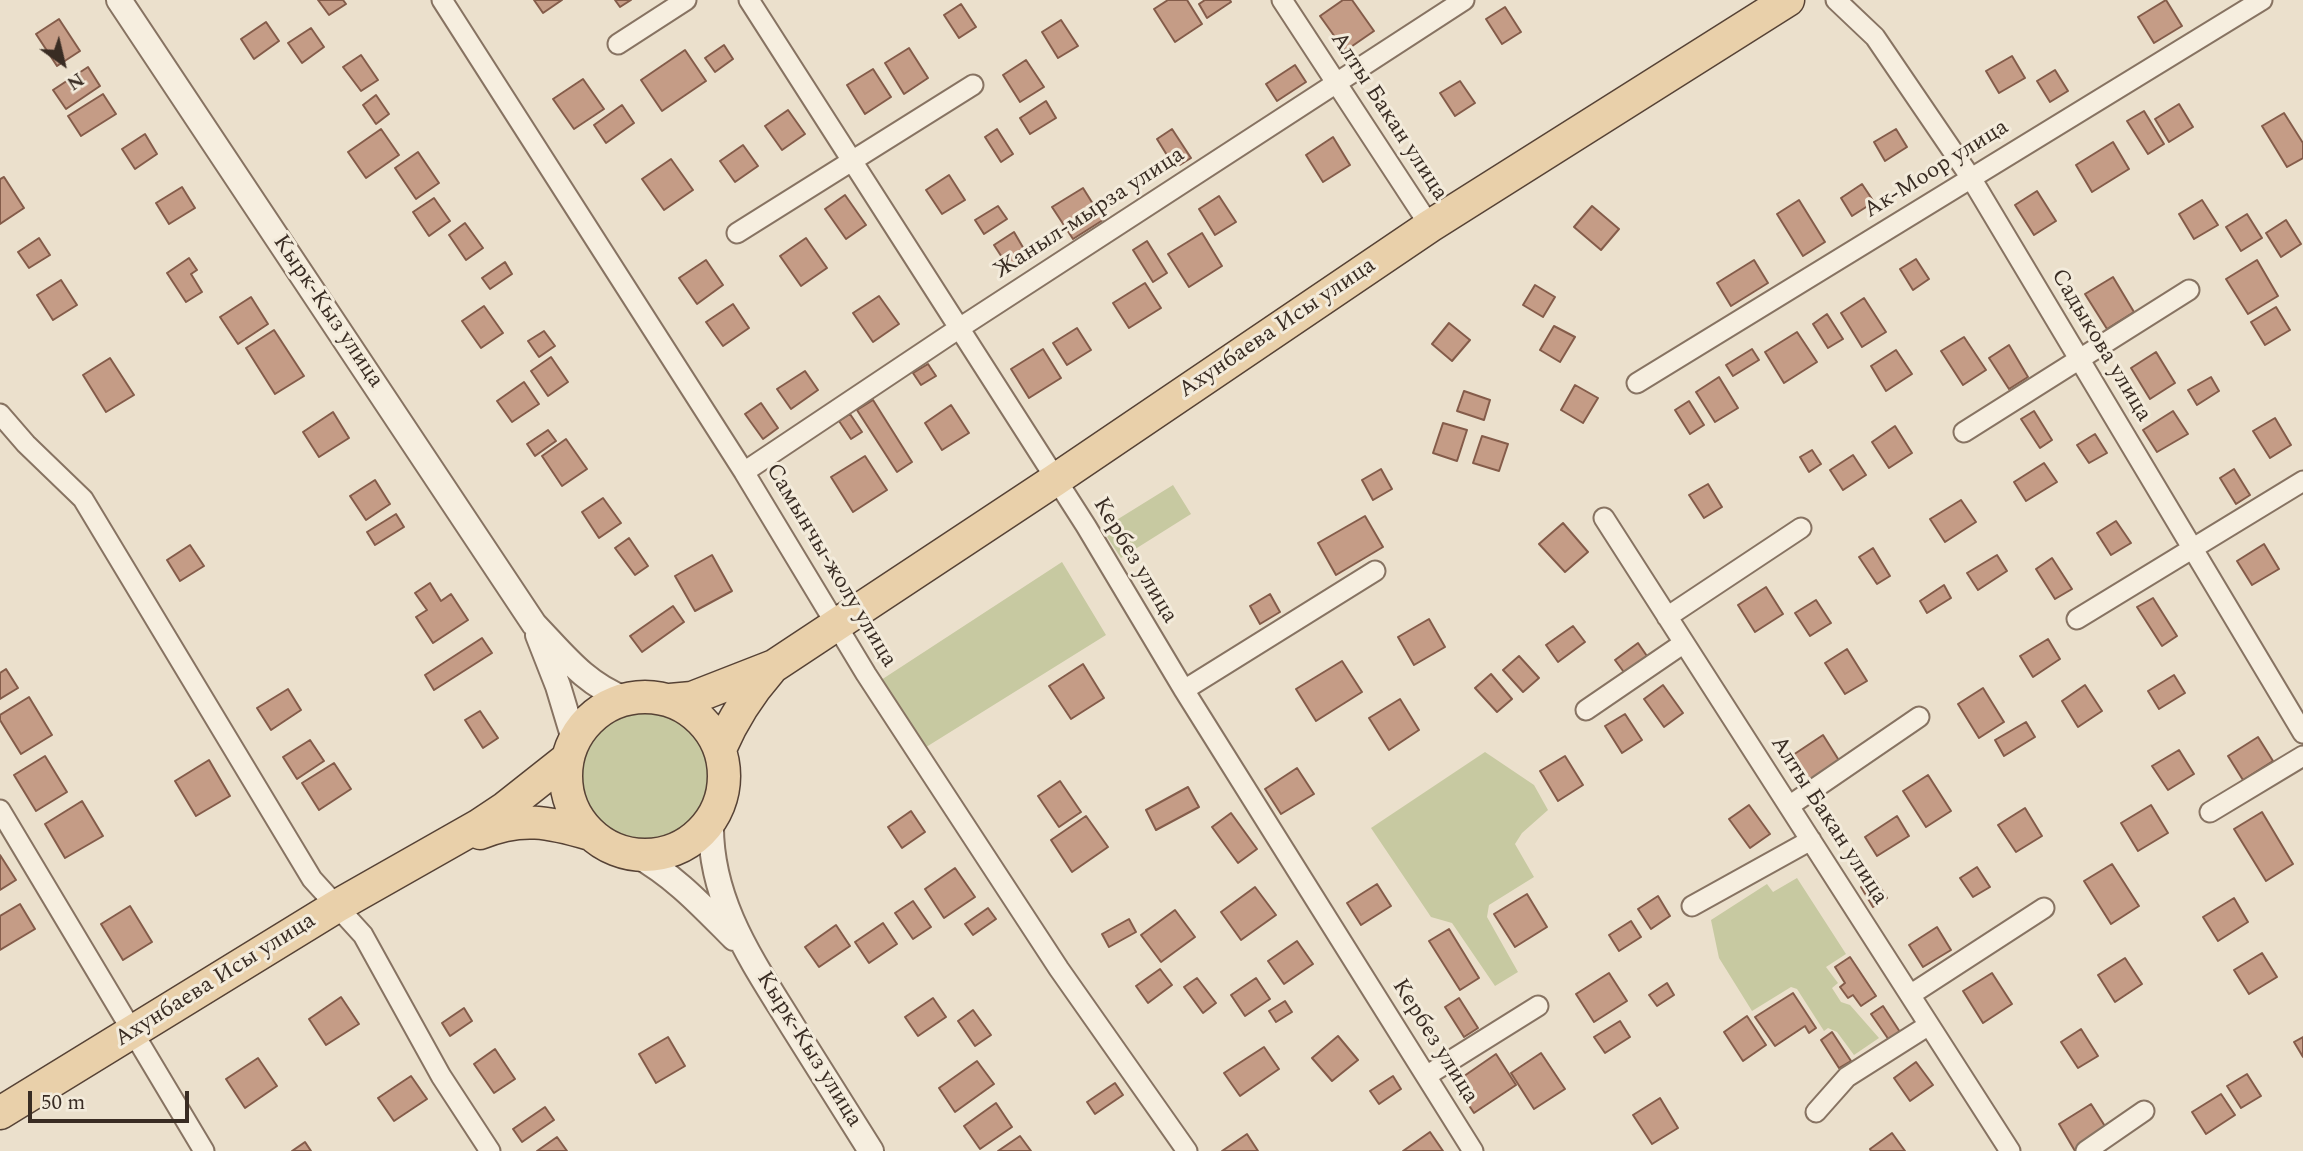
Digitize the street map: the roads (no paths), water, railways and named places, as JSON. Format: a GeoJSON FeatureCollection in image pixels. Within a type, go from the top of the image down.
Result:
{"type":"FeatureCollection","features":[{"type":"Feature","properties":{"kind":"main road","name":"Ахунбаева Исы улица"},"geometry":{"type":"LineString","coordinates":[[670,700],[700,695],[774,666],[1430,226],[1788,0]]}},
{"type":"Feature","properties":{"kind":"main road","name":"Ахунбаева Исы улица"},"geometry":{"type":"LineString","coordinates":[[720,750],[743,703],[774,666]]}},
{"type":"Feature","properties":{"kind":"main road"},"geometry":{"type":"LineString","coordinates":[[648,696],[670,700],[700,718],[715,738],[723,761],[724,786],[721,798],[711,821],[694,839],[683,845],[660,854],[635,855],[611,848],[590,834],[570,802],[565,780],[571,749],[594,715],[614,703],[648,696]]}},
{"type":"Feature","properties":{"kind":"main road","name":"Ахунбаева Исы улица"},"geometry":{"type":"LineString","coordinates":[[0,1113],[337,906],[434,853],[505,808],[571,749]]}},
{"type":"Feature","properties":{"kind":"main road","name":"Ахунбаева Исы улица"},"geometry":{"type":"LineString","coordinates":[[434,853],[485,831],[533,821],[553,823],[590,834]]}},
{"type":"Feature","properties":{"kind":"street","name":"Кырк-Кыз улица"},"geometry":{"type":"LineString","coordinates":[[119,0],[534,624],[587,680],[605,692],[625,699]]}},
{"type":"Feature","properties":{"kind":"street","name":"Самынчы-жолу улица"},"geometry":{"type":"LineString","coordinates":[[442,0],[744,472],[866,674],[1059,969],[1187,1151]]}},
{"type":"Feature","properties":{"kind":"street"},"geometry":{"type":"LineString","coordinates":[[618,44],[686,0]]}},
{"type":"Feature","properties":{"kind":"street","name":"Кербез улица"},"geometry":{"type":"LineString","coordinates":[[749,0],[1086,526],[1184,690],[1473,1151]]}},
{"type":"Feature","properties":{"kind":"street","name":"Алты Бакан улица"},"geometry":{"type":"LineString","coordinates":[[1282,0],[1430,226]]}},
{"type":"Feature","properties":{"kind":"street","name":"Жаныл-мырза улица"},"geometry":{"type":"LineString","coordinates":[[744,472],[958,328],[1464,0]]}},
{"type":"Feature","properties":{"kind":"street","name":"Садыкова улица"},"geometry":{"type":"LineString","coordinates":[[1836,0],[1875,37],[1971,178],[2303,733]]}},
{"type":"Feature","properties":{"kind":"street","name":"Ак-Моор улица"},"geometry":{"type":"LineString","coordinates":[[1637,383],[2262,0]]}},
{"type":"Feature","properties":{"kind":"street"},"geometry":{"type":"LineString","coordinates":[[737,233],[973,85]]}},
{"type":"Feature","properties":{"kind":"street"},"geometry":{"type":"LineString","coordinates":[[1964,432],[2189,290]]}},
{"type":"Feature","properties":{"kind":"street"},"geometry":{"type":"LineString","coordinates":[[0,414],[26,444],[83,499],[312,879],[363,935],[441,1076],[490,1151]]}},
{"type":"Feature","properties":{"kind":"street"},"geometry":{"type":"LineString","coordinates":[[2077,619],[2303,481]]}},
{"type":"Feature","properties":{"kind":"street","name":"Алты Бакан улица"},"geometry":{"type":"LineString","coordinates":[[1604,518],[2010,1151]]}},
{"type":"Feature","properties":{"kind":"street"},"geometry":{"type":"LineString","coordinates":[[1667,617],[1801,528]]}},
{"type":"Feature","properties":{"kind":"street"},"geometry":{"type":"LineString","coordinates":[[1184,690],[1375,571]]}},
{"type":"Feature","properties":{"kind":"street","name":"Кырк-Кыз улица"},"geometry":{"type":"LineString","coordinates":[[534,624],[558,686],[571,749]]}},
{"type":"Feature","properties":{"kind":"street"},"geometry":{"type":"LineString","coordinates":[[1586,710],[1684,643]]}},
{"type":"Feature","properties":{"kind":"street"},"geometry":{"type":"LineString","coordinates":[[1788,806],[1919,717]]}},
{"type":"Feature","properties":{"kind":"street"},"geometry":{"type":"LineString","coordinates":[[2210,812],[2303,755]]}},
{"type":"Feature","properties":{"kind":"street"},"geometry":{"type":"LineString","coordinates":[[0,810],[204,1151]]}},
{"type":"Feature","properties":{"kind":"street","name":"Кырк-Кыз улица"},"geometry":{"type":"LineString","coordinates":[[711,821],[713,869],[744,949],[871,1151]]}},
{"type":"Feature","properties":{"kind":"street"},"geometry":{"type":"LineString","coordinates":[[1692,906],[1811,840]]}},
{"type":"Feature","properties":{"kind":"street","name":"Кырк-Кыз улица"},"geometry":{"type":"LineString","coordinates":[[635,855],[661,869],[682,886],[744,949]]}},
{"type":"Feature","properties":{"kind":"street"},"geometry":{"type":"LineString","coordinates":[[1910,995],[2044,908]]}},
{"type":"Feature","properties":{"kind":"street"},"geometry":{"type":"LineString","coordinates":[[1426,1076],[1538,1006]]}},
{"type":"Feature","properties":{"kind":"street"},"geometry":{"type":"LineString","coordinates":[[1816,1112],[1847,1077],[1929,1025]]}},
{"type":"Feature","properties":{"kind":"street"},"geometry":{"type":"LineString","coordinates":[[2087,1151],[2144,1111]]}}]}
